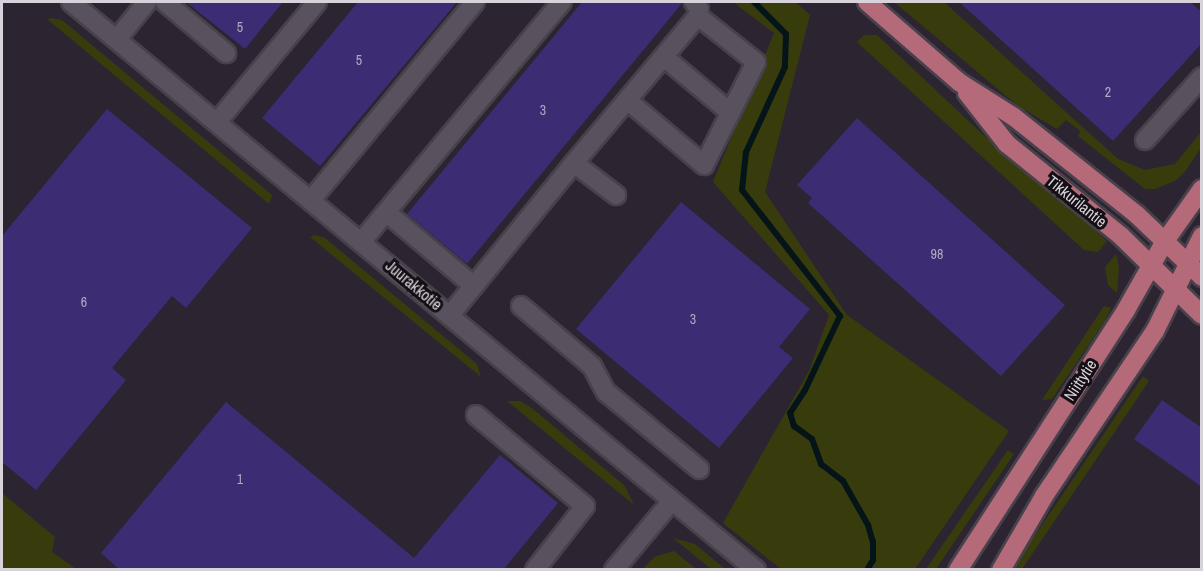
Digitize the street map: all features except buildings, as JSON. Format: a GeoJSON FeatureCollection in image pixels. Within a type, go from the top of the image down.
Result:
{"type":"FeatureCollection","features":[{"type":"Feature","properties":{"kind":"main road","name":"Tikkurilantie"},"geometry":{"type":"LineString","coordinates":[[867,2],[959,82],[1014,117],[1137,215],[1195,271]]}},
{"type":"Feature","properties":{"kind":"main road","name":"Tikkurilantie"},"geometry":{"type":"LineString","coordinates":[[959,82],[1007,144],[1121,236],[1202,315]]}},
{"type":"Feature","properties":{"kind":"main road","name":"Niittytie"},"geometry":{"type":"LineString","coordinates":[[958,570],[1126,310],[1165,241],[1202,189]]}},
{"type":"Feature","properties":{"kind":"main road"},"geometry":{"type":"LineString","coordinates":[[1001,570],[1044,496],[1155,331],[1176,290],[1195,271],[1202,236]]}},
{"type":"Feature","properties":{"kind":"street","name":"Juurakkotie"},"geometry":{"type":"LineString","coordinates":[[71,2],[756,570]]}},
{"type":"Feature","properties":{"kind":"street"},"geometry":{"type":"LineString","coordinates":[[117,39],[147,2]]}},
{"type":"Feature","properties":{"kind":"street"},"geometry":{"type":"LineString","coordinates":[[165,2],[226,52]]}},
{"type":"Feature","properties":{"kind":"street"},"geometry":{"type":"LineString","coordinates":[[217,122],[317,2]]}},
{"type":"Feature","properties":{"kind":"street"},"geometry":{"type":"LineString","coordinates":[[311,200],[475,2]]}},
{"type":"Feature","properties":{"kind":"street"},"geometry":{"type":"LineString","coordinates":[[361,242],[562,2]]}},
{"type":"Feature","properties":{"kind":"street"},"geometry":{"type":"LineString","coordinates":[[450,315],[574,163],[627,100],[664,57],[696,9],[756,62],[704,165],[627,100]]}},
{"type":"Feature","properties":{"kind":"street"},"geometry":{"type":"LineString","coordinates":[[664,57],[731,113]]}},
{"type":"Feature","properties":{"kind":"street"},"geometry":{"type":"LineString","coordinates":[[1145,140],[1202,77]]}},
{"type":"Feature","properties":{"kind":"street"},"geometry":{"type":"LineString","coordinates":[[574,163],[616,195]]}},
{"type":"Feature","properties":{"kind":"street"},"geometry":{"type":"LineString","coordinates":[[386,212],[474,286]]}},
{"type":"Feature","properties":{"kind":"street"},"geometry":{"type":"LineString","coordinates":[[521,306],[592,366],[606,392],[699,469]]}},
{"type":"Feature","properties":{"kind":"street"},"geometry":{"type":"LineString","coordinates":[[476,415],[585,506],[535,570]]}},
{"type":"Feature","properties":{"kind":"street"},"geometry":{"type":"LineString","coordinates":[[614,570],[672,501]]}},
{"type":"Feature","properties":{"kind":"green space"},"geometry":{"type":"Polygon","coordinates":[[[733,2],[795,2],[810,15],[765,192],[847,315],[1009,431],[915,569],[781,569],[723,523],[809,371],[829,315],[713,182],[774,33],[733,2]]]}},
{"type":"Feature","properties":{"kind":"green space"},"geometry":{"type":"Polygon","coordinates":[[[894,2],[944,2],[1118,159],[1145,170],[1175,164],[1201,132],[1201,148],[1184,173],[1175,181],[1155,189],[1145,189],[1078,136],[1080,131],[1066,120],[1057,129],[1018,106],[894,2]]]}},
{"type":"Feature","properties":{"kind":"green space"},"geometry":{"type":"Polygon","coordinates":[[[47,19],[62,20],[272,195],[269,204],[47,19]]]}},
{"type":"Feature","properties":{"kind":"green space"},"geometry":{"type":"Polygon","coordinates":[[[864,35],[877,35],[992,143],[1107,241],[1098,252],[1084,250],[857,42],[864,35]]]}},
{"type":"Feature","properties":{"kind":"green space"},"geometry":{"type":"Polygon","coordinates":[[[315,235],[325,238],[477,364],[481,377],[310,237],[315,235]]]}},
{"type":"Feature","properties":{"kind":"green space"},"geometry":{"type":"Polygon","coordinates":[[[1116,254],[1119,267],[1117,293],[1108,285],[1105,267],[1116,254]]]}},
{"type":"Feature","properties":{"kind":"green space"},"geometry":{"type":"Polygon","coordinates":[[[1104,306],[1111,308],[1105,321],[1052,399],[1042,400],[1104,306]]]}},
{"type":"Feature","properties":{"kind":"green space"},"geometry":{"type":"Polygon","coordinates":[[[1143,376],[1149,381],[1022,569],[1012,569],[1143,376]]]}},
{"type":"Feature","properties":{"kind":"green space"},"geometry":{"type":"Polygon","coordinates":[[[507,401],[520,401],[533,409],[625,486],[634,505],[507,401]]]}},
{"type":"Feature","properties":{"kind":"green space"},"geometry":{"type":"Polygon","coordinates":[[[1008,450],[1014,454],[936,569],[926,569],[1008,450]]]}},
{"type":"Feature","properties":{"kind":"green space"},"geometry":{"type":"Polygon","coordinates":[[[2,493],[55,537],[52,552],[76,569],[2,569],[2,493]]]}},
{"type":"Feature","properties":{"kind":"green space"},"geometry":{"type":"Polygon","coordinates":[[[673,538],[695,544],[725,569],[711,569],[673,538]]]}},
{"type":"Feature","properties":{"kind":"green space"},"geometry":{"type":"Polygon","coordinates":[[[674,551],[696,569],[643,569],[654,557],[674,551]]]}},
{"type":"Feature","properties":{"kind":"waterway"},"geometry":{"type":"LineString","coordinates":[[754,2],[786,34],[785,67],[746,152],[742,190],[840,316],[805,390],[790,413],[794,426],[812,439],[821,464],[843,481],[868,525],[873,542],[873,560],[867,570]]}}]}
